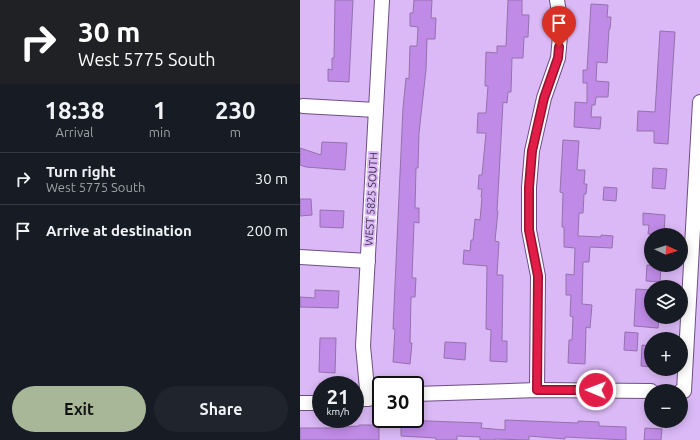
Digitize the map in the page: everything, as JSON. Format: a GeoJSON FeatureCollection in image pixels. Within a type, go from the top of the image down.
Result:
{"type":"FeatureCollection","features":[{"type":"Feature","properties":{"kind":"street","name":"WEST 5825 SOUTH"},"geometry":{"type":"LineString","coordinates":[[368,399],[363,346],[382,0]]}},
{"type":"Feature","properties":{"kind":"street"},"geometry":{"type":"LineString","coordinates":[[537,390],[538,276],[529,230],[529,187],[532,151],[544,98],[558,58],[561,25],[557,0]]}},
{"type":"Feature","properties":{"kind":"street"},"geometry":{"type":"LineString","coordinates":[[683,384],[697,196],[700,102]]}},
{"type":"Feature","properties":{"kind":"street"},"geometry":{"type":"LineString","coordinates":[[303,106],[376,110]]}},
{"type":"Feature","properties":{"kind":"street"},"geometry":{"type":"LineString","coordinates":[[300,257],[368,261]]}},
{"type":"Feature","properties":{"kind":"street"},"geometry":{"type":"LineString","coordinates":[[424,394],[537,390],[644,391]]}},
{"type":"Feature","properties":{"kind":"street"},"geometry":{"type":"LineString","coordinates":[[300,403],[312,403]]}},
{"type":"Feature","properties":{"kind":"building"},"geometry":{"type":"Polygon","coordinates":[[[335,0],[353,0],[349,82],[328,81],[328,69],[332,70],[332,58],[334,58],[335,0]]]}},
{"type":"Feature","properties":{"kind":"building"},"geometry":{"type":"Polygon","coordinates":[[[414,0],[432,0],[431,18],[436,18],[435,39],[427,39],[426,70],[419,133],[418,168],[416,168],[415,208],[419,208],[419,223],[414,222],[412,278],[416,278],[415,297],[411,297],[410,343],[412,343],[410,364],[393,362],[395,329],[393,329],[403,108],[406,78],[409,79],[410,46],[417,46],[418,27],[410,26],[410,13],[413,13],[414,0]]]}},
{"type":"Feature","properties":{"kind":"building"},"geometry":{"type":"Polygon","coordinates":[[[508,0],[522,0],[522,15],[529,15],[528,37],[524,37],[523,58],[512,58],[511,92],[508,92],[507,103],[503,102],[498,211],[495,241],[499,242],[497,275],[503,275],[502,341],[507,341],[507,362],[490,361],[491,330],[486,329],[487,266],[463,264],[464,250],[470,251],[471,240],[473,240],[475,219],[480,220],[482,189],[478,189],[479,175],[482,175],[486,133],[477,133],[478,113],[486,113],[488,86],[485,86],[486,52],[497,53],[497,46],[506,46],[508,0]]]}},
{"type":"Feature","properties":{"kind":"building"},"geometry":{"type":"Polygon","coordinates":[[[591,4],[608,5],[607,17],[611,17],[607,63],[597,62],[596,81],[609,82],[608,97],[596,97],[595,105],[592,105],[591,117],[601,117],[600,129],[574,127],[575,102],[587,103],[587,83],[583,83],[583,70],[587,70],[591,4]]]}},
{"type":"Feature","properties":{"kind":"building"},"geometry":{"type":"Polygon","coordinates":[[[660,31],[675,32],[668,144],[654,143],[654,131],[637,131],[638,111],[655,112],[660,31]]]}},
{"type":"Feature","properties":{"kind":"building"},"geometry":{"type":"Polygon","coordinates":[[[563,140],[579,141],[577,170],[585,170],[584,184],[587,184],[586,194],[584,194],[583,213],[579,213],[578,236],[613,236],[612,248],[590,247],[589,262],[583,262],[582,304],[592,305],[590,328],[586,327],[585,364],[568,363],[569,340],[572,340],[573,317],[570,316],[571,295],[566,295],[566,274],[574,275],[575,248],[564,247],[564,227],[562,227],[563,193],[560,192],[563,140]]]}},
{"type":"Feature","properties":{"kind":"building"},"geometry":{"type":"Polygon","coordinates":[[[322,142],[347,143],[345,170],[306,167],[300,165],[300,148],[321,155],[322,142]]]}},
{"type":"Feature","properties":{"kind":"building"},"geometry":{"type":"Polygon","coordinates":[[[653,168],[667,169],[665,189],[652,188],[653,168]]]}},
{"type":"Feature","properties":{"kind":"building"},"geometry":{"type":"Polygon","coordinates":[[[604,187],[617,188],[616,201],[603,200],[604,187]]]}},
{"type":"Feature","properties":{"kind":"building"},"geometry":{"type":"Polygon","coordinates":[[[300,199],[311,199],[312,215],[300,216],[300,199]]]}},
{"type":"Feature","properties":{"kind":"building"},"geometry":{"type":"Polygon","coordinates":[[[320,210],[344,211],[343,228],[320,227],[320,210]]]}},
{"type":"Feature","properties":{"kind":"building"},"geometry":{"type":"Polygon","coordinates":[[[643,213],[665,215],[664,228],[649,228],[649,225],[643,225],[643,213]]]}},
{"type":"Feature","properties":{"kind":"building"},"geometry":{"type":"Polygon","coordinates":[[[647,272],[661,272],[660,280],[646,280],[647,272]]]}},
{"type":"Feature","properties":{"kind":"building"},"geometry":{"type":"Polygon","coordinates":[[[636,289],[644,290],[644,324],[658,324],[658,328],[634,326],[636,289]]]}},
{"type":"Feature","properties":{"kind":"building"},"geometry":{"type":"Polygon","coordinates":[[[315,290],[339,291],[338,308],[300,307],[300,297],[315,298],[315,290]]]}},
{"type":"Feature","properties":{"kind":"building"},"geometry":{"type":"Polygon","coordinates":[[[625,332],[638,333],[637,351],[624,350],[625,332]]]}},
{"type":"Feature","properties":{"kind":"building"},"geometry":{"type":"Polygon","coordinates":[[[320,338],[336,338],[335,373],[319,372],[320,338]]]}},
{"type":"Feature","properties":{"kind":"building"},"geometry":{"type":"Polygon","coordinates":[[[445,342],[466,343],[465,360],[444,358],[445,342]]]}},
{"type":"Feature","properties":{"kind":"building"},"geometry":{"type":"Polygon","coordinates":[[[642,345],[644,345],[644,366],[641,366],[642,345]]]}},
{"type":"Feature","properties":{"kind":"building"},"geometry":{"type":"Polygon","coordinates":[[[505,420],[578,423],[578,421],[599,422],[599,426],[626,427],[626,440],[565,437],[565,439],[529,436],[529,440],[480,440],[480,437],[457,436],[457,440],[436,440],[436,438],[401,436],[401,428],[424,428],[424,421],[482,423],[481,428],[505,430],[505,420]]]}},
{"type":"Feature","properties":{"kind":"building"},"geometry":{"type":"Polygon","coordinates":[[[364,425],[372,425],[372,428],[379,428],[379,440],[300,440],[300,428],[364,428],[364,425]]]}},
{"type":"Feature","properties":{"kind":"building"},"geometry":{"type":"Polygon","coordinates":[[[645,428],[662,429],[661,440],[644,440],[645,428]]]}},
{"type":"Feature","properties":{"kind":"route"},"geometry":{"type":"LineString","coordinates":[[559,47],[558,58],[544,98],[532,151],[529,187],[529,230],[538,276],[537,390],[596,390]]}}]}
